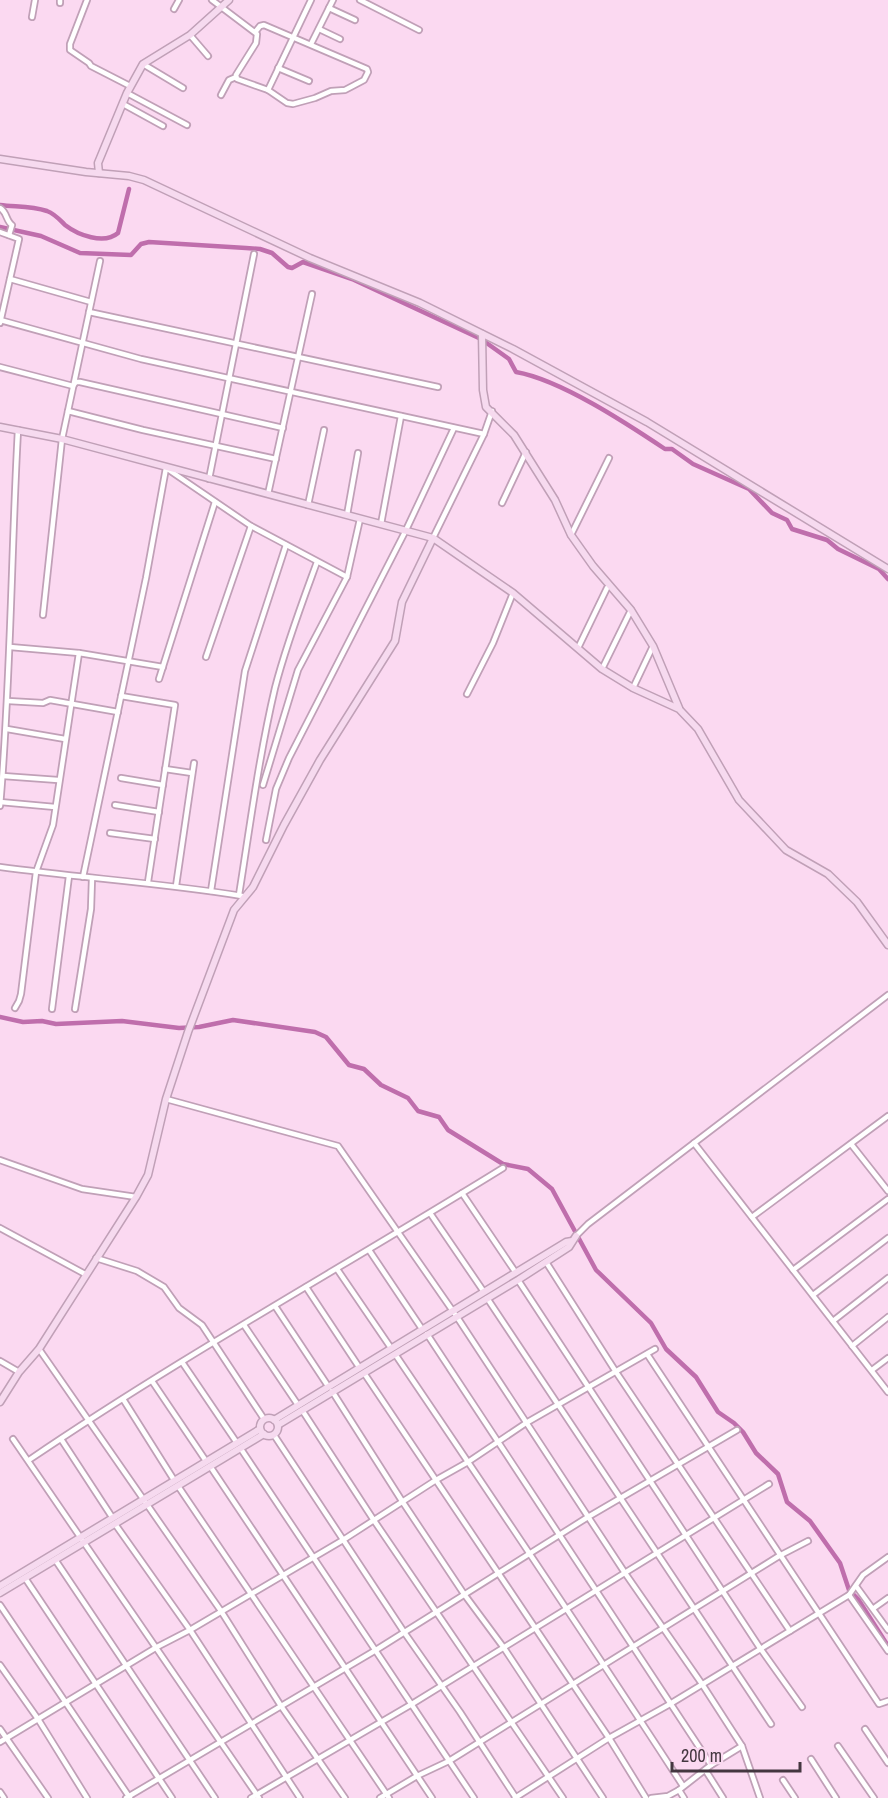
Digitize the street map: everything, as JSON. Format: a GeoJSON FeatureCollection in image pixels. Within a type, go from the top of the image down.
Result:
{"type":"FeatureCollection","features":[{"type":"Feature","properties":{"kind":"street"},"geometry":{"type":"LineString","coordinates":[[32,17],[35,0]]}},
{"type":"Feature","properties":{"kind":"street"},"geometry":{"type":"LineString","coordinates":[[87,0],[70,44],[70,50],[128,90],[187,125]]}},
{"type":"Feature","properties":{"kind":"street"},"geometry":{"type":"LineString","coordinates":[[174,9],[179,0]]}},
{"type":"Feature","properties":{"kind":"street"},"geometry":{"type":"LineString","coordinates":[[212,0],[221,9],[256,32],[258,36],[236,77],[230,80],[221,95]]}},
{"type":"Feature","properties":{"kind":"street"},"geometry":{"type":"LineString","coordinates":[[99,173],[98,163],[128,90],[142,64],[190,35],[229,0]]}},
{"type":"Feature","properties":{"kind":"street"},"geometry":{"type":"LineString","coordinates":[[311,44],[333,0]]}},
{"type":"Feature","properties":{"kind":"street"},"geometry":{"type":"LineString","coordinates":[[360,0],[419,30]]}},
{"type":"Feature","properties":{"kind":"street"},"geometry":{"type":"LineString","coordinates":[[268,90],[309,1]]}},
{"type":"Feature","properties":{"kind":"street"},"geometry":{"type":"LineString","coordinates":[[329,8],[355,21]]}},
{"type":"Feature","properties":{"kind":"street"},"geometry":{"type":"LineString","coordinates":[[236,77],[268,90],[287,103],[295,104],[327,92],[345,90],[364,80],[368,72],[367,69],[264,25],[260,26],[256,32]]}},
{"type":"Feature","properties":{"kind":"street"},"geometry":{"type":"LineString","coordinates":[[319,29],[340,39]]}},
{"type":"Feature","properties":{"kind":"street"},"geometry":{"type":"LineString","coordinates":[[190,35],[208,56]]}},
{"type":"Feature","properties":{"kind":"street"},"geometry":{"type":"LineString","coordinates":[[142,64],[183,88]]}},
{"type":"Feature","properties":{"kind":"street"},"geometry":{"type":"LineString","coordinates":[[278,68],[309,81]]}},
{"type":"Feature","properties":{"kind":"street"},"geometry":{"type":"LineString","coordinates":[[123,104],[163,126]]}},
{"type":"Feature","properties":{"kind":"street"},"geometry":{"type":"LineString","coordinates":[[0,159],[144,180],[310,258],[420,303],[647,422],[888,569]]}},
{"type":"Feature","properties":{"kind":"street"},"geometry":{"type":"LineString","coordinates":[[0,208],[12,225],[9,235]]}},
{"type":"Feature","properties":{"kind":"street"},"geometry":{"type":"LineString","coordinates":[[0,232],[19,239],[0,322],[82,344],[289,392],[484,434]]}},
{"type":"Feature","properties":{"kind":"street"},"geometry":{"type":"LineString","coordinates":[[209,479],[254,254]]}},
{"type":"Feature","properties":{"kind":"street"},"geometry":{"type":"LineString","coordinates":[[43,615],[62,439],[100,261]]}},
{"type":"Feature","properties":{"kind":"street"},"geometry":{"type":"LineString","coordinates":[[10,279],[91,302]]}},
{"type":"Feature","properties":{"kind":"street"},"geometry":{"type":"LineString","coordinates":[[268,494],[312,294]]}},
{"type":"Feature","properties":{"kind":"street"},"geometry":{"type":"LineString","coordinates":[[89,312],[438,387]]}},
{"type":"Feature","properties":{"kind":"street"},"geometry":{"type":"LineString","coordinates":[[482,334],[483,390],[486,407],[514,435],[555,500],[571,535],[593,566],[631,610],[652,646],[679,709],[698,729],[739,800],[786,850],[828,874],[857,902],[888,945]]}},
{"type":"Feature","properties":{"kind":"street"},"geometry":{"type":"LineString","coordinates":[[0,367],[73,386]]}},
{"type":"Feature","properties":{"kind":"street"},"geometry":{"type":"LineString","coordinates":[[73,386],[76,382],[80,382],[283,428]]}},
{"type":"Feature","properties":{"kind":"street"},"geometry":{"type":"LineString","coordinates":[[68,411],[276,459]]}},
{"type":"Feature","properties":{"kind":"street"},"geometry":{"type":"LineString","coordinates":[[0,867],[69,876],[148,882],[242,896],[253,887],[320,760],[395,641],[402,602],[484,434],[492,411]]}},
{"type":"Feature","properties":{"kind":"street"},"geometry":{"type":"LineString","coordinates":[[381,524],[401,416]]}},
{"type":"Feature","properties":{"kind":"street"},"geometry":{"type":"LineString","coordinates":[[0,427],[62,439],[433,538],[513,592],[602,669],[679,709]]}},
{"type":"Feature","properties":{"kind":"street"},"geometry":{"type":"LineString","coordinates":[[266,840],[276,789],[288,758],[406,530],[454,428]]}},
{"type":"Feature","properties":{"kind":"street"},"geometry":{"type":"LineString","coordinates":[[18,430],[12,533],[8,717],[3,743],[0,804],[55,807]]}},
{"type":"Feature","properties":{"kind":"street"},"geometry":{"type":"LineString","coordinates":[[308,505],[324,430]]}},
{"type":"Feature","properties":{"kind":"street"},"geometry":{"type":"LineString","coordinates":[[502,503],[526,452]]}},
{"type":"Feature","properties":{"kind":"street"},"geometry":{"type":"LineString","coordinates":[[347,516],[358,453]]}},
{"type":"Feature","properties":{"kind":"street"},"geometry":{"type":"LineString","coordinates":[[571,535],[609,458]]}},
{"type":"Feature","properties":{"kind":"street"},"geometry":{"type":"LineString","coordinates":[[166,468],[251,526],[347,577]]}},
{"type":"Feature","properties":{"kind":"street"},"geometry":{"type":"LineString","coordinates":[[83,877],[166,468]]}},
{"type":"Feature","properties":{"kind":"street"},"geometry":{"type":"LineString","coordinates":[[159,680],[215,502]]}},
{"type":"Feature","properties":{"kind":"street"},"geometry":{"type":"LineString","coordinates":[[260,784],[298,670],[322,620],[347,577],[360,519]]}},
{"type":"Feature","properties":{"kind":"street"},"geometry":{"type":"LineString","coordinates":[[206,657],[251,526]]}},
{"type":"Feature","properties":{"kind":"street"},"geometry":{"type":"LineString","coordinates":[[212,891],[245,671],[286,545]]}},
{"type":"Feature","properties":{"kind":"street"},"geometry":{"type":"LineString","coordinates":[[0,1402],[39,1349],[148,1175],[166,1099],[188,1032],[234,910],[242,896],[275,689],[287,645],[317,562]]}},
{"type":"Feature","properties":{"kind":"street"},"geometry":{"type":"LineString","coordinates":[[578,648],[607,588]]}},
{"type":"Feature","properties":{"kind":"street"},"geometry":{"type":"LineString","coordinates":[[467,694],[502,622],[513,592]]}},
{"type":"Feature","properties":{"kind":"street"},"geometry":{"type":"LineString","coordinates":[[602,669],[631,610]]}},
{"type":"Feature","properties":{"kind":"street"},"geometry":{"type":"LineString","coordinates":[[633,687],[652,646]]}},
{"type":"Feature","properties":{"kind":"street"},"geometry":{"type":"LineString","coordinates":[[10,647],[79,653],[163,667]]}},
{"type":"Feature","properties":{"kind":"street"},"geometry":{"type":"LineString","coordinates":[[15,1008],[20,1001],[36,872],[53,825],[79,653]]}},
{"type":"Feature","properties":{"kind":"street"},"geometry":{"type":"LineString","coordinates":[[0,691],[9,692]]}},
{"type":"Feature","properties":{"kind":"street"},"geometry":{"type":"LineString","coordinates":[[121,696],[176,705],[148,882]]}},
{"type":"Feature","properties":{"kind":"street"},"geometry":{"type":"LineString","coordinates":[[8,701],[43,703],[50,700],[118,712]]}},
{"type":"Feature","properties":{"kind":"street"},"geometry":{"type":"LineString","coordinates":[[0,716],[8,717]]}},
{"type":"Feature","properties":{"kind":"street"},"geometry":{"type":"LineString","coordinates":[[7,729],[65,739]]}},
{"type":"Feature","properties":{"kind":"street"},"geometry":{"type":"LineString","coordinates":[[176,886],[194,763]]}},
{"type":"Feature","properties":{"kind":"street"},"geometry":{"type":"LineString","coordinates":[[165,770],[192,773]]}},
{"type":"Feature","properties":{"kind":"street"},"geometry":{"type":"LineString","coordinates":[[3,776],[58,780]]}},
{"type":"Feature","properties":{"kind":"street"},"geometry":{"type":"LineString","coordinates":[[121,778],[163,785]]}},
{"type":"Feature","properties":{"kind":"street"},"geometry":{"type":"LineString","coordinates":[[260,784],[276,789]]}},
{"type":"Feature","properties":{"kind":"street"},"geometry":{"type":"LineString","coordinates":[[115,806],[159,812]]}},
{"type":"Feature","properties":{"kind":"street"},"geometry":{"type":"LineString","coordinates":[[110,833],[155,839]]}},
{"type":"Feature","properties":{"kind":"street"},"geometry":{"type":"LineString","coordinates":[[52,1009],[69,876]]}},
{"type":"Feature","properties":{"kind":"street"},"geometry":{"type":"LineString","coordinates":[[75,1009],[91,909],[92,878]]}},
{"type":"Feature","properties":{"kind":"street"},"geometry":{"type":"LineString","coordinates":[[517,1276],[546,1262],[569,1247],[588,1224],[888,995]]}},
{"type":"Feature","properties":{"kind":"street"},"geometry":{"type":"LineString","coordinates":[[166,1099],[338,1146],[455,1314],[625,1573],[702,1684],[742,1746],[760,1798]]}},
{"type":"Feature","properties":{"kind":"street"},"geometry":{"type":"LineString","coordinates":[[752,1217],[888,1116]]}},
{"type":"Feature","properties":{"kind":"street"},"geometry":{"type":"LineString","coordinates":[[694,1143],[888,1392]]}},
{"type":"Feature","properties":{"kind":"street"},"geometry":{"type":"LineString","coordinates":[[851,1144],[888,1191]]}},
{"type":"Feature","properties":{"kind":"street"},"geometry":{"type":"LineString","coordinates":[[0,1160],[82,1189],[136,1197]]}},
{"type":"Feature","properties":{"kind":"street"},"geometry":{"type":"LineString","coordinates":[[29,1460],[88,1420],[502,1168]]}},
{"type":"Feature","properties":{"kind":"street"},"geometry":{"type":"LineString","coordinates":[[462,1193],[760,1648],[802,1707]]}},
{"type":"Feature","properties":{"kind":"street"},"geometry":{"type":"LineString","coordinates":[[793,1270],[888,1199]]}},
{"type":"Feature","properties":{"kind":"street"},"geometry":{"type":"LineString","coordinates":[[430,1213],[771,1724]]}},
{"type":"Feature","properties":{"kind":"street"},"geometry":{"type":"LineString","coordinates":[[0,1228],[85,1274]]}},
{"type":"Feature","properties":{"kind":"street"},"geometry":{"type":"LineString","coordinates":[[813,1294],[888,1238]]}},
{"type":"Feature","properties":{"kind":"street"},"geometry":{"type":"LineString","coordinates":[[276,1422],[574,1239]]}},
{"type":"Feature","properties":{"kind":"street"},"geometry":{"type":"LineString","coordinates":[[369,1250],[711,1765]]}},
{"type":"Feature","properties":{"kind":"street"},"geometry":{"type":"LineString","coordinates":[[96,1257],[137,1271],[159,1282],[179,1308],[202,1325],[264,1419]]}},
{"type":"Feature","properties":{"kind":"street"},"geometry":{"type":"LineString","coordinates":[[546,1262],[678,1466],[790,1631]]}},
{"type":"Feature","properties":{"kind":"street"},"geometry":{"type":"LineString","coordinates":[[337,1269],[641,1721],[681,1788],[684,1798]]}},
{"type":"Feature","properties":{"kind":"street"},"geometry":{"type":"LineString","coordinates":[[833,1321],[888,1278]]}},
{"type":"Feature","properties":{"kind":"street"},"geometry":{"type":"LineString","coordinates":[[306,1287],[609,1738],[646,1798]]}},
{"type":"Feature","properties":{"kind":"street"},"geometry":{"type":"LineString","coordinates":[[275,1306],[402,1502],[464,1594],[504,1648],[603,1798]]}},
{"type":"Feature","properties":{"kind":"street"},"geometry":{"type":"LineString","coordinates":[[852,1346],[888,1317]]}},
{"type":"Feature","properties":{"kind":"street"},"geometry":{"type":"LineString","coordinates":[[244,1325],[563,1798]]}},
{"type":"Feature","properties":{"kind":"street"},"geometry":{"type":"LineString","coordinates":[[39,1349],[221,1611],[281,1706],[345,1798]]}},
{"type":"Feature","properties":{"kind":"street"},"geometry":{"type":"LineString","coordinates":[[0,1743],[157,1647],[343,1540],[526,1423],[655,1349]]}},
{"type":"Feature","properties":{"kind":"street"},"geometry":{"type":"LineString","coordinates":[[647,1354],[817,1613],[879,1704],[886,1702],[888,1710]]}},
{"type":"Feature","properties":{"kind":"street"},"geometry":{"type":"LineString","coordinates":[[872,1370],[888,1358]]}},
{"type":"Feature","properties":{"kind":"street"},"geometry":{"type":"LineString","coordinates":[[0,1361],[20,1372]]}},
{"type":"Feature","properties":{"kind":"street"},"geometry":{"type":"LineString","coordinates":[[182,1362],[474,1798]]}},
{"type":"Feature","properties":{"kind":"street"},"geometry":{"type":"LineString","coordinates":[[152,1381],[432,1798]]}},
{"type":"Feature","properties":{"kind":"street"},"geometry":{"type":"LineString","coordinates":[[123,1399],[176,1483],[387,1796]]}},
{"type":"Feature","properties":{"kind":"street"},"geometry":{"type":"LineString","coordinates":[[270,1418],[276,1422],[278,1430],[274,1435],[268,1436],[262,1431],[260,1424],[264,1419],[270,1418]]}},
{"type":"Feature","properties":{"kind":"street"},"geometry":{"type":"LineString","coordinates":[[0,1605],[67,1702],[128,1798],[344,1667],[376,1650],[588,1517],[737,1430]]}},
{"type":"Feature","properties":{"kind":"street"},"geometry":{"type":"LineString","coordinates":[[0,1586],[83,1540],[262,1431]]}},
{"type":"Feature","properties":{"kind":"street"},"geometry":{"type":"LineString","coordinates":[[274,1435],[516,1798],[609,1738],[670,1704],[849,1595],[863,1575],[888,1557]]}},
{"type":"Feature","properties":{"kind":"street"},"geometry":{"type":"LineString","coordinates":[[13,1439],[258,1796]]}},
{"type":"Feature","properties":{"kind":"street"},"geometry":{"type":"LineString","coordinates":[[60,1439],[190,1630],[300,1798]]}},
{"type":"Feature","properties":{"kind":"street"},"geometry":{"type":"LineString","coordinates":[[251,1798],[258,1796],[380,1721],[412,1704],[769,1485]]}},
{"type":"Feature","properties":{"kind":"street"},"geometry":{"type":"LineString","coordinates":[[0,1593],[56,1561],[83,1540]]}},
{"type":"Feature","properties":{"kind":"street"},"geometry":{"type":"LineString","coordinates":[[380,1798],[387,1796],[417,1776],[449,1761],[779,1556],[808,1541]]}},
{"type":"Feature","properties":{"kind":"street"},"geometry":{"type":"LineString","coordinates":[[56,1561],[215,1798]]}},
{"type":"Feature","properties":{"kind":"street"},"geometry":{"type":"LineString","coordinates":[[25,1578],[172,1798]]}},
{"type":"Feature","properties":{"kind":"street"},"geometry":{"type":"LineString","coordinates":[[856,1586],[888,1630]]}},
{"type":"Feature","properties":{"kind":"street"},"geometry":{"type":"LineString","coordinates":[[849,1595],[888,1651]]}},
{"type":"Feature","properties":{"kind":"street"},"geometry":{"type":"LineString","coordinates":[[874,1608],[888,1598]]}},
{"type":"Feature","properties":{"kind":"street"},"geometry":{"type":"LineString","coordinates":[[0,1665],[38,1719],[87,1798]]}},
{"type":"Feature","properties":{"kind":"street"},"geometry":{"type":"LineString","coordinates":[[0,1729],[48,1798]]}},
{"type":"Feature","properties":{"kind":"street"},"geometry":{"type":"LineString","coordinates":[[865,1729],[888,1763]]}},
{"type":"Feature","properties":{"kind":"street"},"geometry":{"type":"LineString","coordinates":[[651,1798],[668,1796],[742,1746]]}},
{"type":"Feature","properties":{"kind":"street"},"geometry":{"type":"LineString","coordinates":[[838,1746],[874,1798]]}},
{"type":"Feature","properties":{"kind":"street"},"geometry":{"type":"LineString","coordinates":[[811,1759],[836,1798]]}},
{"type":"Feature","properties":{"kind":"street"},"geometry":{"type":"LineString","coordinates":[[706,1771],[723,1798]]}},
{"type":"Feature","properties":{"kind":"street"},"geometry":{"type":"LineString","coordinates":[[783,1779],[795,1798]]}},
{"type":"Feature","properties":{"kind":"street"},"geometry":{"type":"LineString","coordinates":[[0,1792],[4,1798]]}},
{"type":"Feature","properties":{"kind":"waterway"},"geometry":{"type":"LineString","coordinates":[[0,205],[47,211],[77,232],[91,237],[106,238],[118,233],[129,189]]}},
{"type":"Feature","properties":{"kind":"waterway"},"geometry":{"type":"LineString","coordinates":[[0,227],[41,236],[80,253],[131,255],[141,244],[149,242],[260,249],[272,253],[288,267],[292,268],[303,262],[352,279],[481,339],[509,359],[516,372],[573,393],[613,415],[665,449],[672,449],[693,464],[749,489],[772,513],[787,520],[792,529],[827,540],[838,549],[879,569],[888,579]]}},
{"type":"Feature","properties":{"kind":"waterway"},"geometry":{"type":"LineString","coordinates":[[0,1017],[23,1022],[42,1021],[56,1024],[122,1021],[179,1028],[199,1027],[233,1020],[315,1032],[326,1037],[349,1065],[364,1069],[381,1085],[408,1098],[418,1111],[439,1117],[448,1130],[503,1164],[528,1169],[552,1189],[596,1270],[651,1323],[666,1349],[696,1377],[718,1412],[743,1432],[756,1453],[778,1474],[787,1502],[810,1521],[840,1563],[849,1590],[858,1599],[888,1646]]}}]}
